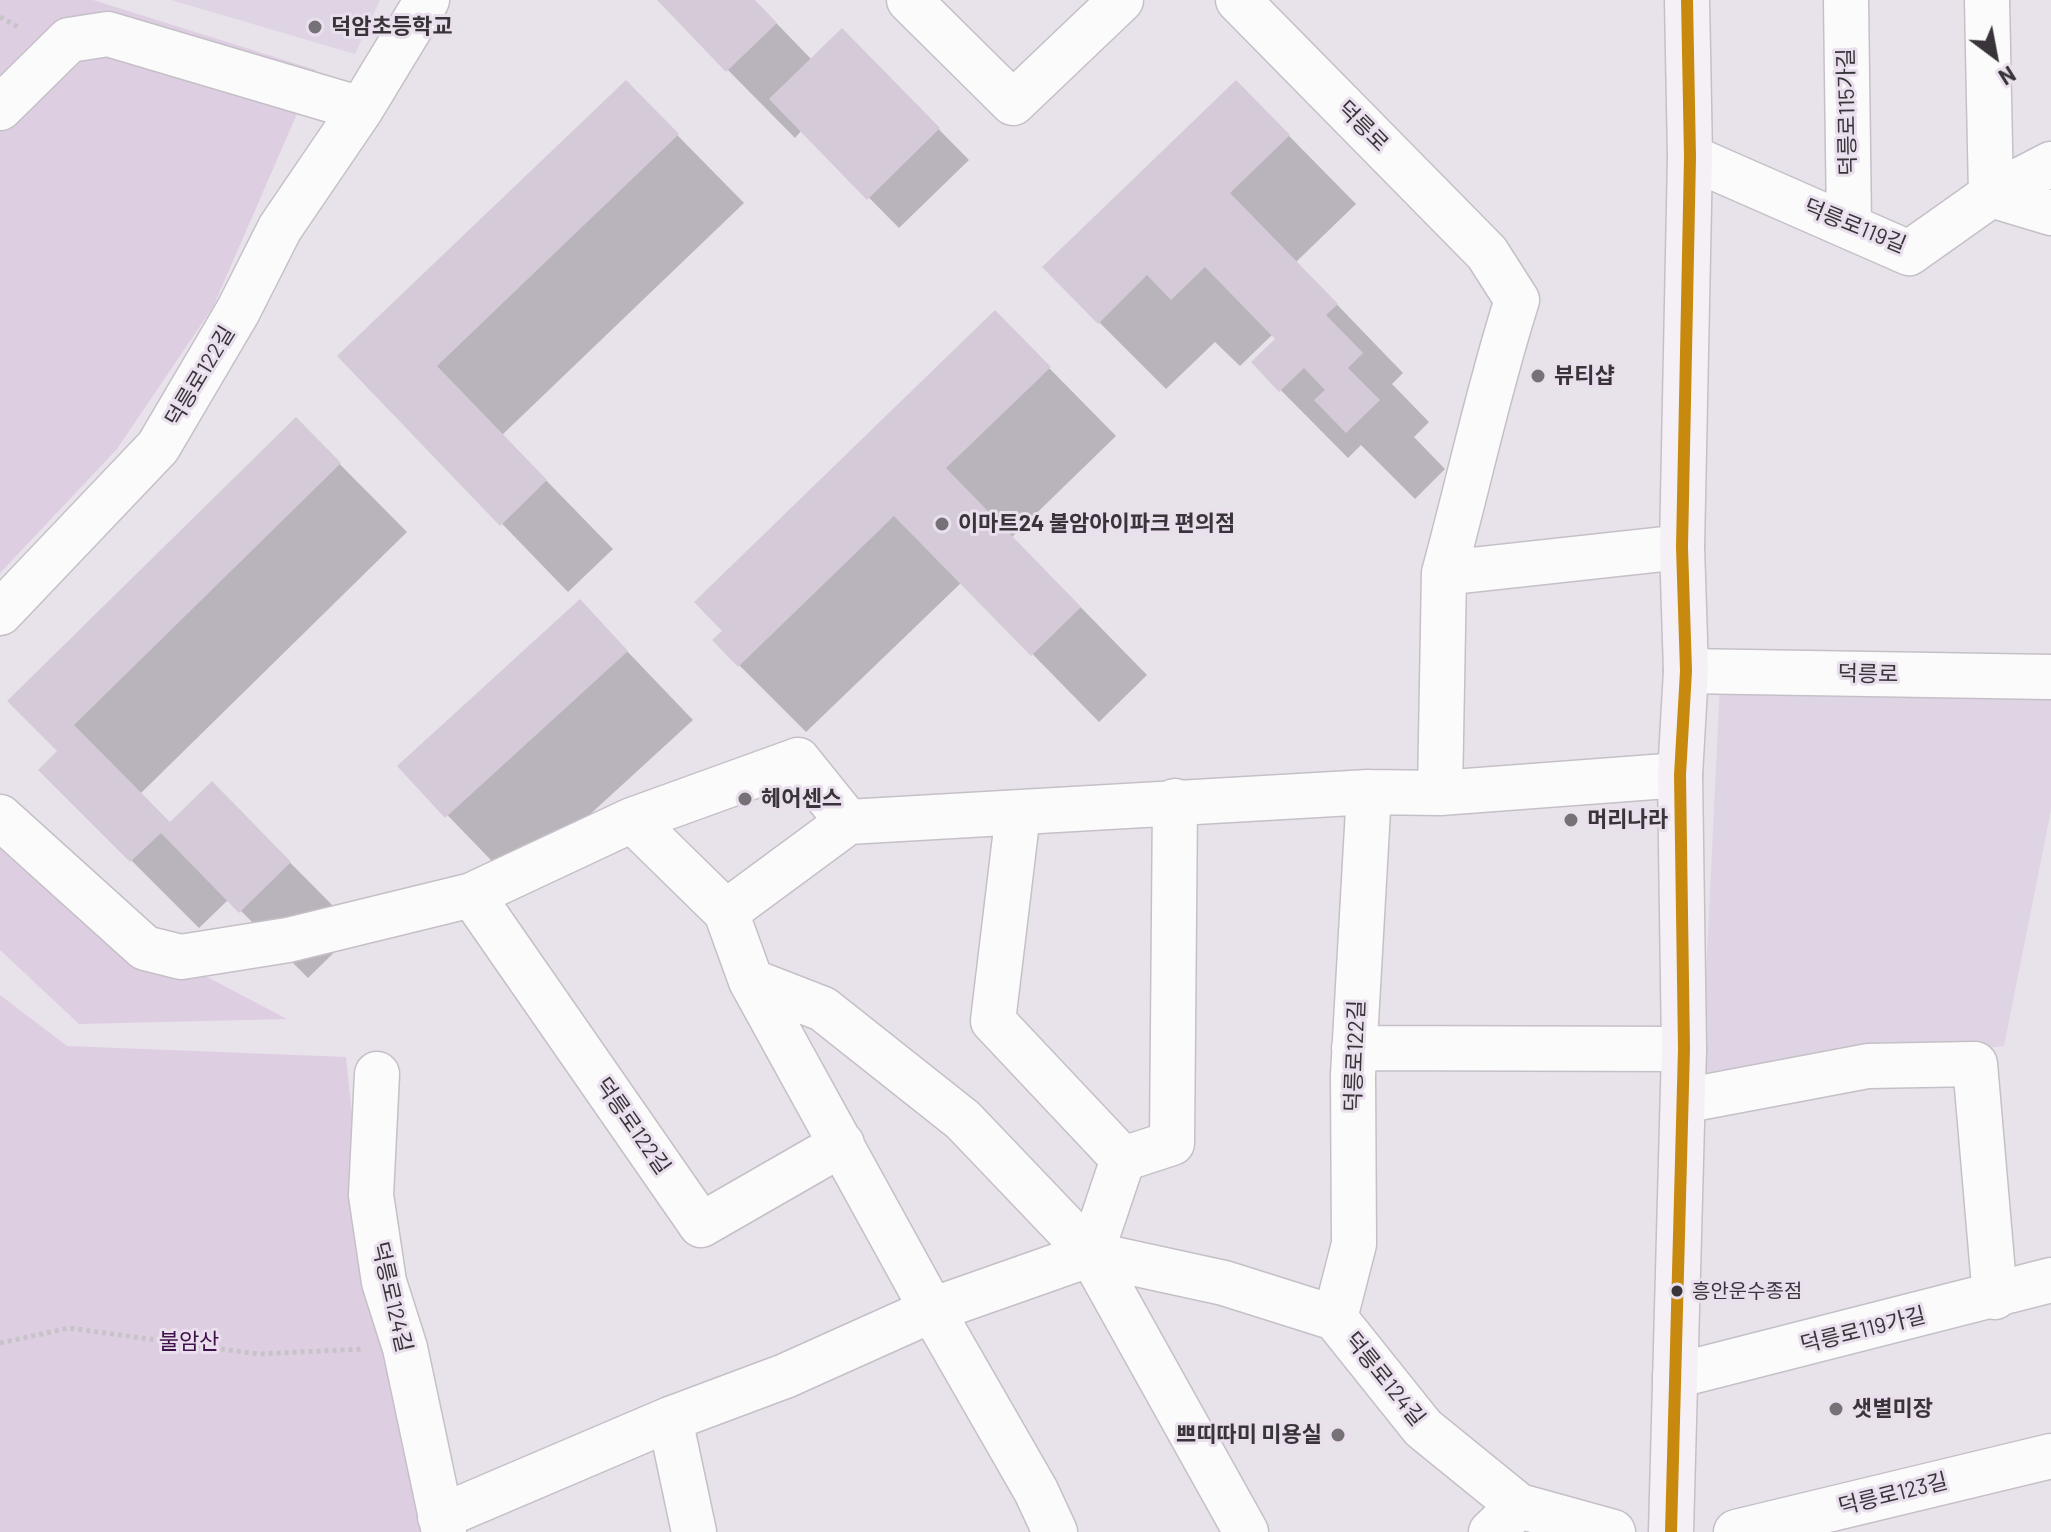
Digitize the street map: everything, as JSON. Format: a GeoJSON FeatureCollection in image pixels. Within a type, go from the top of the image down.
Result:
{"type":"FeatureCollection","features":[{"type":"Feature","properties":{"kind":"main road"},"geometry":{"type":"LineString","coordinates":[[1671,1532],[1684,1049],[1680,775],[1686,671],[1682,547],[1690,157],[1687,0]]}},
{"type":"Feature","properties":{"kind":"street","name":"덕릉로122길"},"geometry":{"type":"LineString","coordinates":[[0,613],[158,447],[238,311],[280,228],[361,109],[427,0]]}},
{"type":"Feature","properties":{"kind":"street"},"geometry":{"type":"LineString","coordinates":[[909,0],[1013,103],[1121,0]]}},
{"type":"Feature","properties":{"kind":"street","name":"덕릉로"},"geometry":{"type":"LineString","coordinates":[[1238,0],[1487,253],[1517,300],[1490,385],[1479,446],[1444,573],[1440,793]]}},
{"type":"Feature","properties":{"kind":"street","name":"덕릉로115가길"},"geometry":{"type":"LineString","coordinates":[[1846,0],[1849,224]]}},
{"type":"Feature","properties":{"kind":"street"},"geometry":{"type":"LineString","coordinates":[[1987,0],[1991,195],[2051,213]]}},
{"type":"Feature","properties":{"kind":"street"},"geometry":{"type":"LineString","coordinates":[[0,108],[69,40],[108,34],[361,109]]}},
{"type":"Feature","properties":{"kind":"street","name":"덕릉로119길"},"geometry":{"type":"LineString","coordinates":[[1690,157],[1849,224],[1909,253],[1991,195],[2051,164]]}},
{"type":"Feature","properties":{"kind":"street"},"geometry":{"type":"LineString","coordinates":[[1444,573],[1682,547]]}},
{"type":"Feature","properties":{"kind":"street","name":"덕릉로"},"geometry":{"type":"LineString","coordinates":[[1686,671],[2051,677]]}},
{"type":"Feature","properties":{"kind":"street"},"geometry":{"type":"LineString","coordinates":[[0,817],[145,948],[181,957],[288,940],[472,895],[632,820],[798,760],[848,822]]}},
{"type":"Feature","properties":{"kind":"street"},"geometry":{"type":"LineString","coordinates":[[726,912],[848,822],[1175,801],[1369,792],[1440,793],[1680,775]]}},
{"type":"Feature","properties":{"kind":"street","name":"덕릉로122길"},"geometry":{"type":"LineString","coordinates":[[1335,1318],[1354,1244],[1354,1048],[1369,792]]}},
{"type":"Feature","properties":{"kind":"street"},"geometry":{"type":"LineString","coordinates":[[1123,1159],[1172,1143],[1175,801]]}},
{"type":"Feature","properties":{"kind":"street"},"geometry":{"type":"LineString","coordinates":[[1018,813],[993,1021],[1123,1159]]}},
{"type":"Feature","properties":{"kind":"street"},"geometry":{"type":"LineString","coordinates":[[632,820],[726,912],[751,981],[932,1310],[1036,1491],[1055,1532]]}},
{"type":"Feature","properties":{"kind":"street","name":"덕릉로122길"},"geometry":{"type":"LineString","coordinates":[[472,895],[701,1225],[842,1144]]}},
{"type":"Feature","properties":{"kind":"street"},"geometry":{"type":"LineString","coordinates":[[751,981],[823,1009],[951,1111],[1091,1254],[1246,1532]]}},
{"type":"Feature","properties":{"kind":"street"},"geometry":{"type":"LineString","coordinates":[[1354,1048],[1684,1049]]}},
{"type":"Feature","properties":{"kind":"street"},"geometry":{"type":"LineString","coordinates":[[1683,1101],[1868,1066],[1975,1064],[1995,1297]]}},
{"type":"Feature","properties":{"kind":"street","name":"덕릉로124길"},"geometry":{"type":"LineString","coordinates":[[377,1074],[371,1195],[384,1282],[405,1348],[442,1525],[670,1419],[785,1376],[932,1310],[1091,1254],[1224,1283],[1335,1318],[1423,1428],[1505,1519],[1613,1532]]}},
{"type":"Feature","properties":{"kind":"street"},"geometry":{"type":"LineString","coordinates":[[1091,1254],[1123,1159]]}},
{"type":"Feature","properties":{"kind":"street","name":"덕릉로119가길"},"geometry":{"type":"LineString","coordinates":[[1675,1376],[1995,1297],[2051,1280]]}},
{"type":"Feature","properties":{"kind":"street"},"geometry":{"type":"LineString","coordinates":[[670,1419],[694,1532]]}},
{"type":"Feature","properties":{"kind":"street","name":"덕릉로123길"},"geometry":{"type":"LineString","coordinates":[[1736,1532],[2051,1456]]}},
{"type":"Feature","properties":{"kind":"path"},"geometry":{"type":"LineString","coordinates":[[0,1343],[69,1328],[258,1354],[405,1348]]}},
{"type":"Feature","properties":{"kind":"shaded area","name":"덕암초등학교"},"geometry":{"type":"Polygon","coordinates":[[[171,0],[380,0],[355,54],[171,0]]]}},
{"type":"Feature","properties":{"kind":"shaded area"},"geometry":{"type":"Polygon","coordinates":[[[1720,683],[2051,684],[2051,810],[2004,1046],[1701,1080],[1720,683]]]}},
{"type":"Feature","properties":{"kind":"green space"},"geometry":{"type":"Polygon","coordinates":[[[0,0],[93,0],[316,70],[213,307],[117,449],[0,573],[0,0]]]}},
{"type":"Feature","properties":{"kind":"green space"},"geometry":{"type":"Polygon","coordinates":[[[0,806],[154,949],[287,1019],[79,1024],[0,950],[0,806]]]}},
{"type":"Feature","properties":{"kind":"green space","name":"불암산"},"geometry":{"type":"Polygon","coordinates":[[[0,995],[67,1046],[346,1057],[370,1288],[426,1532],[0,1532],[0,995]]]}},
{"type":"Feature","properties":{"kind":"building"},"geometry":{"type":"Polygon","coordinates":[[[657,0],[755,0],[777,23],[726,72],[657,0]]]}},
{"type":"Feature","properties":{"kind":"building"},"geometry":{"type":"Polygon","coordinates":[[[842,28],[940,128],[867,200],[769,99],[842,28]]]}},
{"type":"Feature","properties":{"kind":"building"},"geometry":{"type":"Polygon","coordinates":[[[626,80],[679,134],[437,366],[547,480],[500,526],[337,356],[626,80]]]}},
{"type":"Feature","properties":{"kind":"building"},"geometry":{"type":"Polygon","coordinates":[[[1236,80],[1290,135],[1230,193],[1338,304],[1326,315],[1363,353],[1348,368],[1380,400],[1346,433],[1314,400],[1325,390],[1304,368],[1279,392],[1251,362],[1275,339],[1205,267],[1171,300],[1147,275],[1098,324],[1042,267],[1236,80]]]}},
{"type":"Feature","properties":{"kind":"building"},"geometry":{"type":"Polygon","coordinates":[[[995,310],[1051,367],[946,468],[1081,607],[1031,656],[894,516],[738,667],[712,640],[722,631],[694,602],[995,310]]]}},
{"type":"Feature","properties":{"kind":"building"},"geometry":{"type":"Polygon","coordinates":[[[296,417],[341,463],[74,725],[170,822],[212,781],[291,862],[239,913],[161,833],[130,862],[38,770],[57,751],[7,701],[296,417]]]}},
{"type":"Feature","properties":{"kind":"building"},"geometry":{"type":"Polygon","coordinates":[[[580,599],[628,651],[445,818],[397,766],[580,599]]]}},
{"type":"Feature","properties":{"kind":"transit line"},"geometry":{"type":"LineString","coordinates":[[1671,1532],[1684,1049],[1680,775],[1686,671],[1682,547],[1690,157],[1687,0]]}},
{"type":"Feature","properties":{"kind":"place","name":"덕암초등학교"},"geometry":{"type":"Point","coordinates":[315,27]}},
{"type":"Feature","properties":{"kind":"place","name":"뷰티샵"},"geometry":{"type":"Point","coordinates":[1538,376]}},
{"type":"Feature","properties":{"kind":"place","name":"이마트24 불암아이파크 편의점"},"geometry":{"type":"Point","coordinates":[942,524]}},
{"type":"Feature","properties":{"kind":"place","name":"헤어센스"},"geometry":{"type":"Point","coordinates":[745,799]}},
{"type":"Feature","properties":{"kind":"place","name":"머리나라"},"geometry":{"type":"Point","coordinates":[1571,820]}},
{"type":"Feature","properties":{"kind":"place","name":"흥안운수종점"},"geometry":{"type":"Point","coordinates":[1677,1291]}},
{"type":"Feature","properties":{"kind":"place","name":"샛별미장"},"geometry":{"type":"Point","coordinates":[1836,1409]}},
{"type":"Feature","properties":{"kind":"place","name":"쁘띠따미 미용실"},"geometry":{"type":"Point","coordinates":[1338,1435]}}]}
